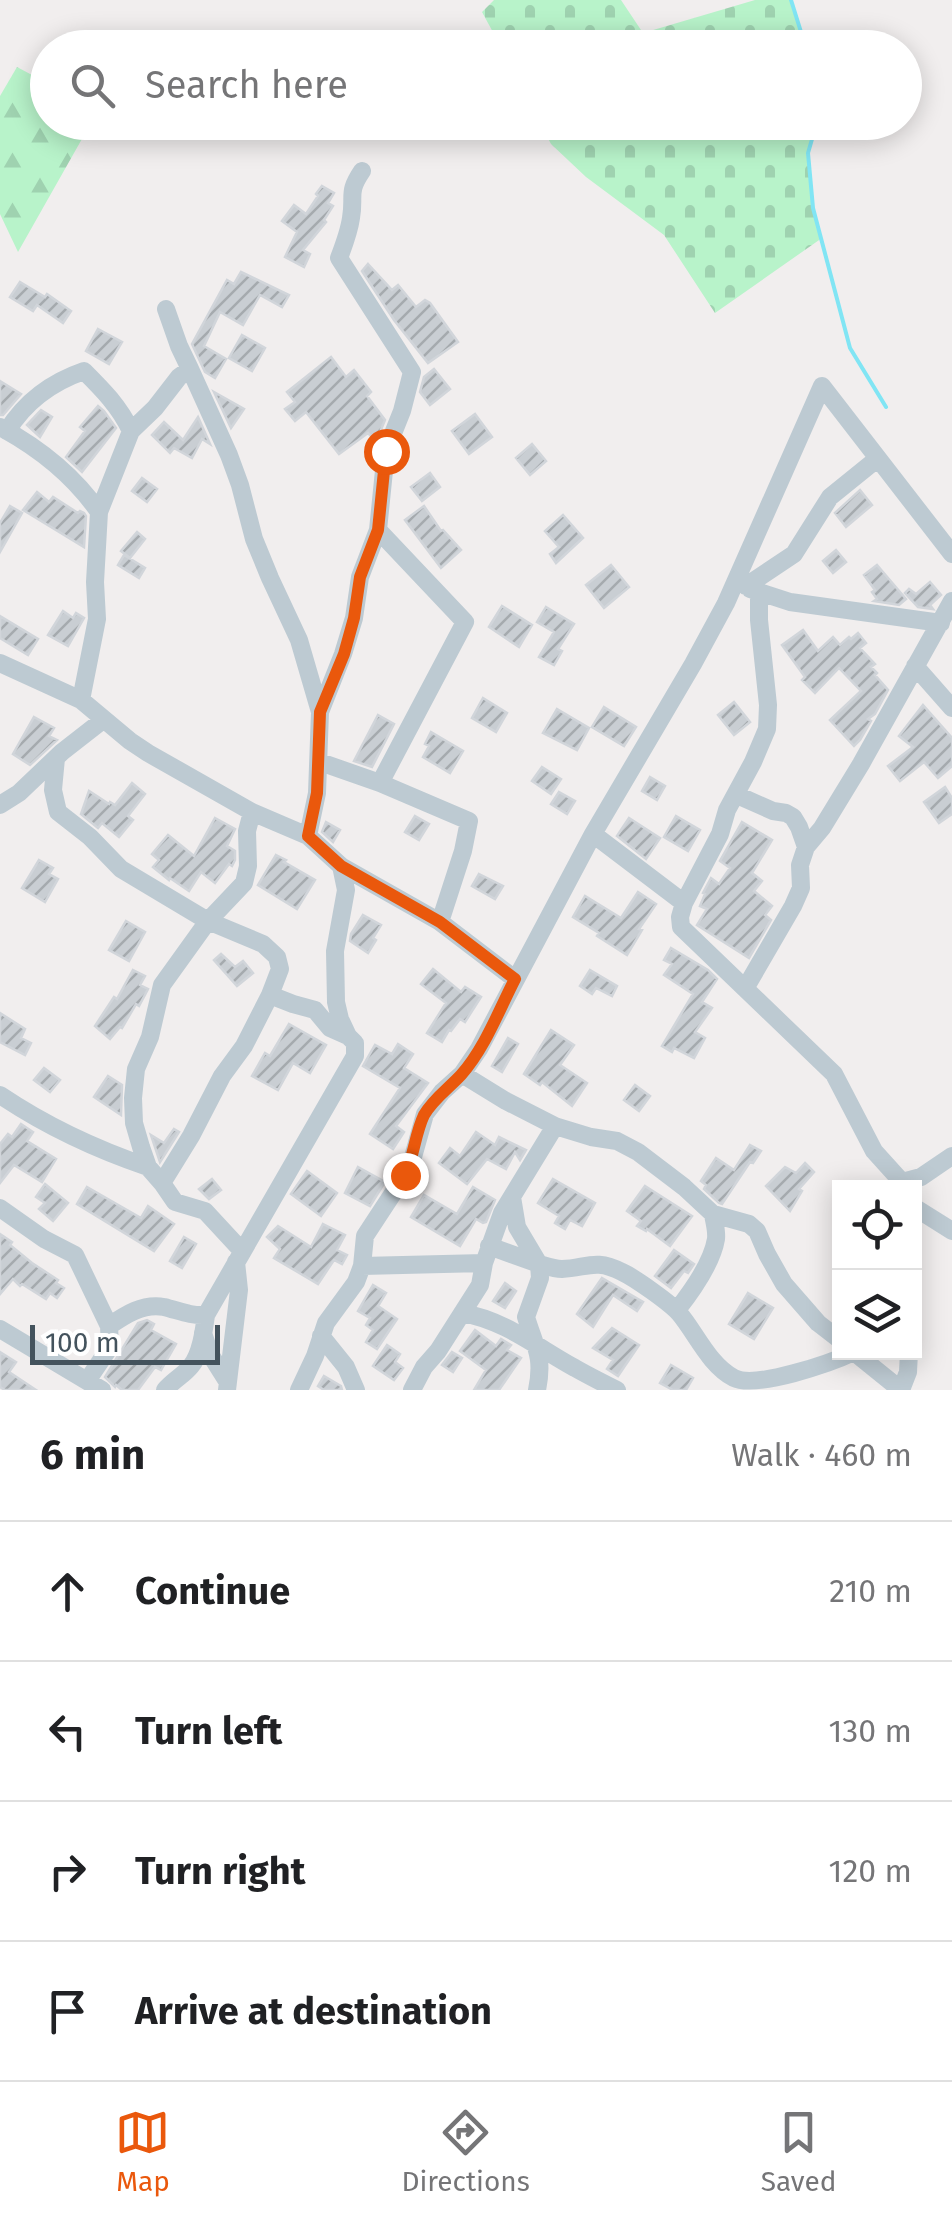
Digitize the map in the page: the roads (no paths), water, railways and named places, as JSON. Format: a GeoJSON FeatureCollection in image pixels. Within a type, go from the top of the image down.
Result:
{"type":"FeatureCollection","features":[{"type":"Feature","properties":{"kind":"street"},"geometry":{"type":"LineString","coordinates":[[320,712],[344,654],[360,577],[378,530],[386,451],[412,372],[339,258],[352,214],[352,186],[362,171]]}},
{"type":"Feature","properties":{"kind":"street"},"geometry":{"type":"LineString","coordinates":[[166,309],[234,470],[254,539],[300,640],[320,712],[320,762],[308,836]]}},
{"type":"Feature","properties":{"kind":"street"},"geometry":{"type":"LineString","coordinates":[[81,700],[97,619],[99,512],[131,431],[190,369]]}},
{"type":"Feature","properties":{"kind":"street"},"geometry":{"type":"LineString","coordinates":[[99,512],[70,477],[4,429],[48,387],[84,371],[112,398],[131,431]]}},
{"type":"Feature","properties":{"kind":"street"},"geometry":{"type":"LineString","coordinates":[[299,1390],[326,1323],[356,1282],[366,1236],[405,1175],[425,1114],[462,1074],[479,1048],[594,834],[693,664],[747,587],[822,386],[952,554]]}},
{"type":"Feature","properties":{"kind":"street"},"geometry":{"type":"LineString","coordinates":[[747,587],[794,554],[830,497],[877,460]]}},
{"type":"Feature","properties":{"kind":"street"},"geometry":{"type":"LineString","coordinates":[[378,530],[465,622],[380,783]]}},
{"type":"Feature","properties":{"kind":"street"},"geometry":{"type":"LineString","coordinates":[[747,587],[790,602],[941,623]]}},
{"type":"Feature","properties":{"kind":"street"},"geometry":{"type":"LineString","coordinates":[[747,587],[759,620],[768,719],[720,834],[684,902],[681,926],[834,1074],[874,1151],[899,1180]]}},
{"type":"Feature","properties":{"kind":"street"},"geometry":{"type":"LineString","coordinates":[[746,986],[801,888],[800,865],[806,847],[862,764],[952,602]]}},
{"type":"Feature","properties":{"kind":"street"},"geometry":{"type":"LineString","coordinates":[[0,663],[81,700],[139,747],[252,812],[308,836],[341,866],[440,922],[515,979]]}},
{"type":"Feature","properties":{"kind":"street"},"geometry":{"type":"LineString","coordinates":[[915,666],[952,708]]}},
{"type":"Feature","properties":{"kind":"street"},"geometry":{"type":"LineString","coordinates":[[0,805],[103,720]]}},
{"type":"Feature","properties":{"kind":"street"},"geometry":{"type":"LineString","coordinates":[[56,758],[53,790],[58,812],[121,869],[208,922],[263,944],[277,957],[280,969],[244,1046],[222,1076],[192,1136],[162,1182]]}},
{"type":"Feature","properties":{"kind":"street"},"geometry":{"type":"LineString","coordinates":[[320,762],[469,821],[440,922]]}},
{"type":"Feature","properties":{"kind":"street"},"geometry":{"type":"LineString","coordinates":[[736,795],[793,818],[806,847]]}},
{"type":"Feature","properties":{"kind":"street"},"geometry":{"type":"LineString","coordinates":[[227,1385],[239,1290],[239,1256],[205,1211],[175,1202],[148,1167],[134,1123],[133,1098],[136,1069],[150,1037],[162,986],[247,876],[247,831],[252,812]]}},
{"type":"Feature","properties":{"kind":"street"},"geometry":{"type":"LineString","coordinates":[[594,834],[684,902]]}},
{"type":"Feature","properties":{"kind":"street"},"geometry":{"type":"LineString","coordinates":[[164,1390],[192,1365],[205,1324],[239,1256],[355,1056],[355,1043],[340,1019],[336,1002],[336,951],[346,890],[341,866]]}},
{"type":"Feature","properties":{"kind":"street"},"geometry":{"type":"LineString","coordinates":[[270,995],[316,1010],[330,1028],[348,1036]]}},
{"type":"Feature","properties":{"kind":"street"},"geometry":{"type":"LineString","coordinates":[[462,1074],[555,1126],[618,1141],[684,1187],[713,1214],[748,1224],[758,1232],[784,1284],[832,1334]]}},
{"type":"Feature","properties":{"kind":"street"},"geometry":{"type":"LineString","coordinates":[[0,1095],[50,1127],[148,1167]]}},
{"type":"Feature","properties":{"kind":"street"},"geometry":{"type":"LineString","coordinates":[[412,1390],[482,1280],[486,1254],[502,1213],[555,1126]]}},
{"type":"Feature","properties":{"kind":"street"},"geometry":{"type":"LineString","coordinates":[[913,1180],[952,1156]]}},
{"type":"Feature","properties":{"kind":"street"},"geometry":{"type":"LineString","coordinates":[[512,1197],[517,1227],[539,1264],[540,1278],[526,1317],[541,1366],[540,1388]]}},
{"type":"Feature","properties":{"kind":"street"},"geometry":{"type":"LineString","coordinates":[[0,1208],[74,1255],[109,1326],[110,1347],[94,1386],[0,1329]]}},
{"type":"Feature","properties":{"kind":"street"},"geometry":{"type":"LineString","coordinates":[[922,1212],[952,1230]]}},
{"type":"Feature","properties":{"kind":"street"},"geometry":{"type":"LineString","coordinates":[[677,1310],[711,1254],[716,1240],[713,1214]]}},
{"type":"Feature","properties":{"kind":"street"},"geometry":{"type":"LineString","coordinates":[[362,1266],[486,1254],[561,1269],[599,1264],[623,1272],[677,1310],[710,1356],[735,1378],[746,1381],[778,1377],[836,1360]]}},
{"type":"Feature","properties":{"kind":"street"},"geometry":{"type":"LineString","coordinates":[[109,1326],[144,1307],[162,1306],[193,1316],[205,1324],[216,1366],[227,1385]]}},
{"type":"Feature","properties":{"kind":"street"},"geometry":{"type":"LineString","coordinates":[[462,1312],[483,1317],[536,1342],[572,1367],[617,1390]]}},
{"type":"Feature","properties":{"kind":"street"},"geometry":{"type":"LineString","coordinates":[[321,1336],[346,1367],[356,1390]]}},
{"type":"Feature","properties":{"kind":"street"},"geometry":{"type":"LineString","coordinates":[[864,1360],[901,1390],[909,1360]]}},
{"type":"Feature","properties":{"kind":"waterway"},"geometry":{"type":"LineString","coordinates":[[791,0],[800,30]]}},
{"type":"Feature","properties":{"kind":"waterway"},"geometry":{"type":"LineString","coordinates":[[812,140],[808,153],[813,208],[850,348],[886,407]]}}]}
